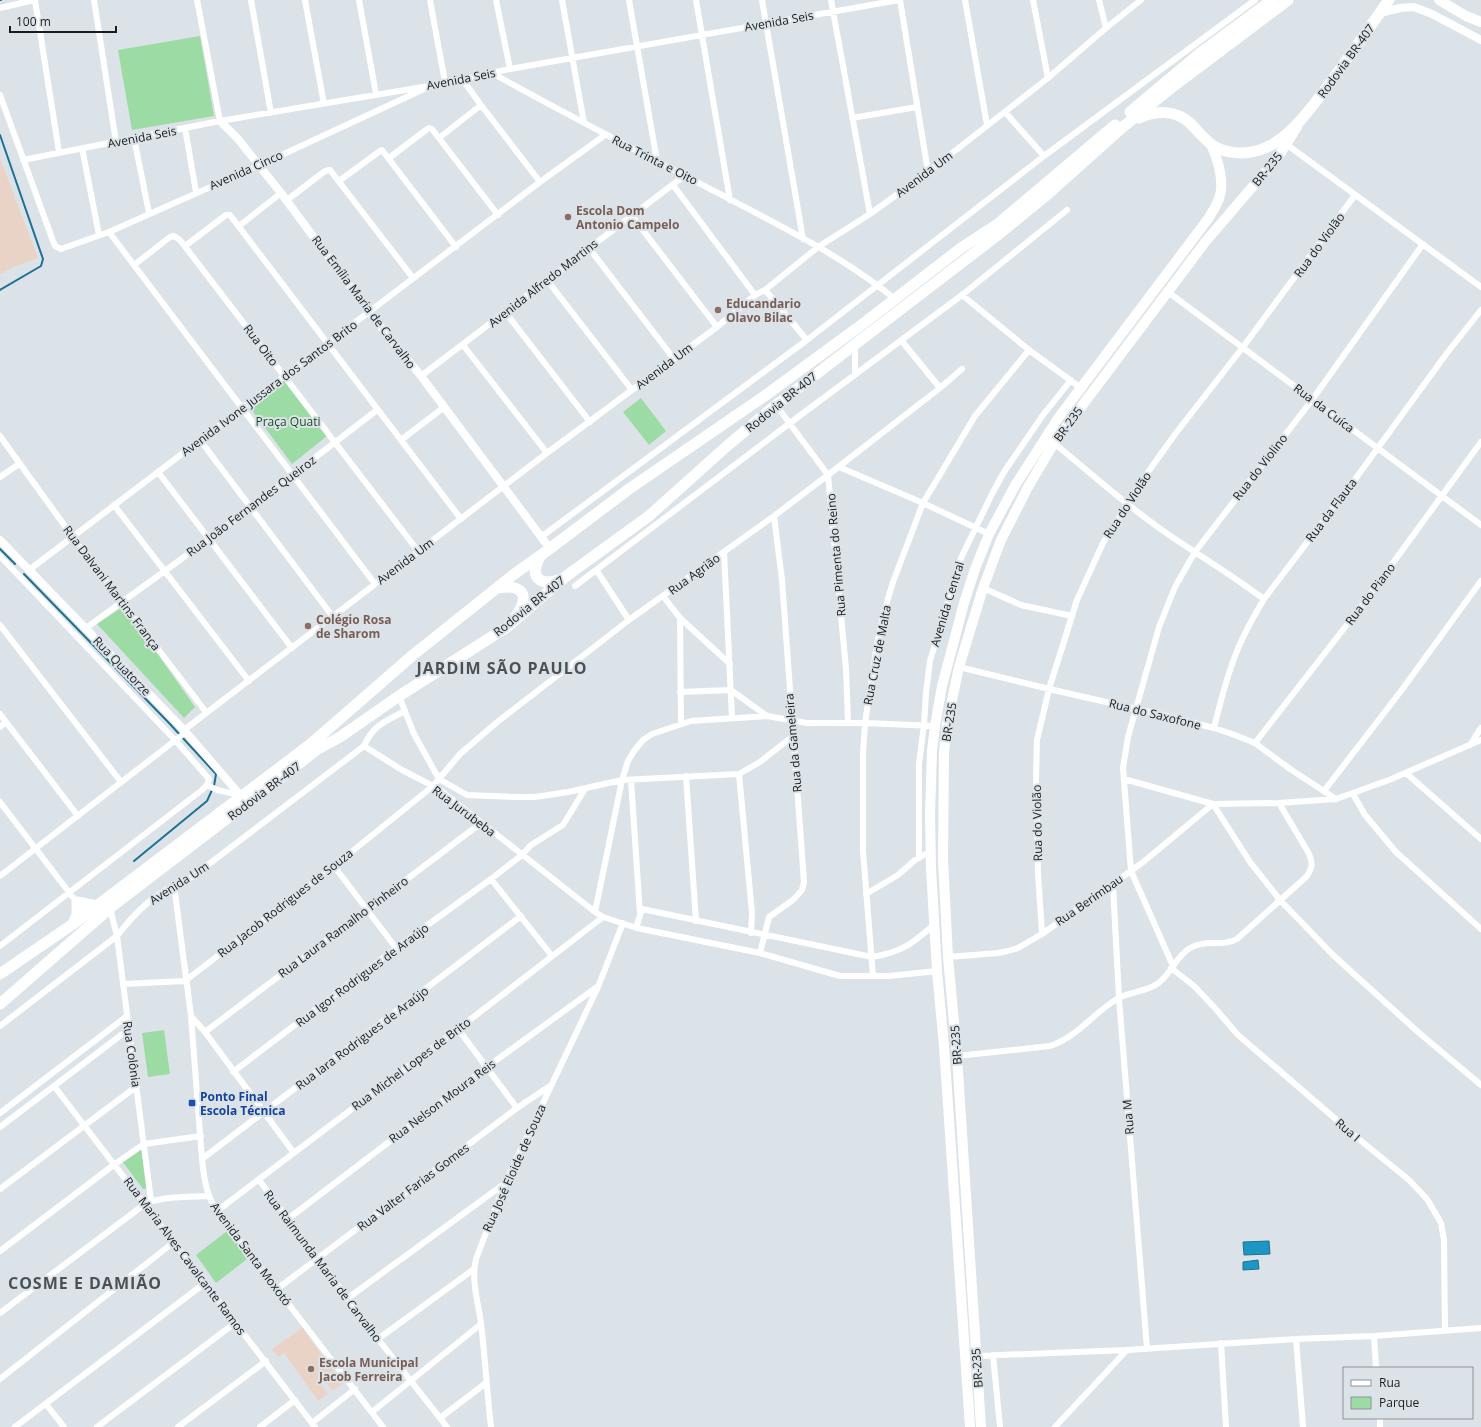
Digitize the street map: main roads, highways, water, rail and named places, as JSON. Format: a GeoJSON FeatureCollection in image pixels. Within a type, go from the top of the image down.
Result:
{"type":"FeatureCollection","features":[{"type":"Feature","properties":{"kind":"highway","name":"Rodovia BR-407"},"geometry":{"type":"LineString","coordinates":[[0,974],[87,914],[328,730],[413,655],[542,554],[629,489],[766,395],[961,248],[999,223],[1199,54],[1254,5],[1272,0]]}},
{"type":"Feature","properties":{"kind":"highway"},"geometry":{"type":"LineString","coordinates":[[1124,126],[1175,85],[1288,0]]}},
{"type":"Feature","properties":{"kind":"highway","name":"Rodovia BR-407"},"geometry":{"type":"LineString","coordinates":[[1211,144],[1228,151],[1257,151],[1266,148],[1275,142],[1302,121],[1389,0]]}},
{"type":"Feature","properties":{"kind":"highway"},"geometry":{"type":"LineString","coordinates":[[1124,126],[1147,114],[1156,112],[1170,113],[1189,122],[1211,144]]}},
{"type":"Feature","properties":{"kind":"highway","name":"Rodovia BR-407"},"geometry":{"type":"LineString","coordinates":[[0,1004],[110,908],[318,749],[340,737],[399,696],[507,627],[565,577],[649,516],[727,446],[776,405],[999,234],[1048,194],[1124,126]]}},
{"type":"Feature","properties":{"kind":"highway"},"geometry":{"type":"LineString","coordinates":[[542,554],[535,567],[536,577],[542,582],[554,582],[565,577]]}},
{"type":"Feature","properties":{"kind":"highway"},"geometry":{"type":"LineString","coordinates":[[497,588],[508,586],[517,588],[523,596],[523,605],[521,609],[507,627]]}},
{"type":"Feature","properties":{"kind":"highway"},"geometry":{"type":"LineString","coordinates":[[73,924],[78,912],[77,902],[97,906]]}},
{"type":"Feature","properties":{"kind":"main road"},"geometry":{"type":"LineString","coordinates":[[1440,0],[1466,16],[1481,22]]}},
{"type":"Feature","properties":{"kind":"main road","name":"BR-235"},"geometry":{"type":"LineString","coordinates":[[981,1427],[957,1056],[948,957],[943,859],[944,752],[947,724],[959,666],[983,588],[1001,540],[1015,511],[1054,443],[1219,226],[1278,157],[1302,121]]}},
{"type":"Feature","properties":{"kind":"main road","name":"BR-235"},"geometry":{"type":"LineString","coordinates":[[970,1427],[937,971],[931,851],[930,815],[932,751],[935,726],[950,654],[964,603],[975,569],[989,534],[1016,484],[1059,417],[1208,219],[1219,199],[1221,182],[1216,156],[1211,144]]}},
{"type":"Feature","properties":{"kind":"main road"},"geometry":{"type":"LineString","coordinates":[[932,751],[944,752]]}},
{"type":"Feature","properties":{"kind":"water"},"geometry":{"type":"Polygon","coordinates":[[[1269,1241],[1270,1254],[1244,1255],[1243,1242],[1269,1241]]]}},
{"type":"Feature","properties":{"kind":"water"},"geometry":{"type":"Polygon","coordinates":[[[1258,1260],[1259,1269],[1243,1270],[1243,1262],[1258,1260]]]}},
{"type":"Feature","properties":{"kind":"waterway"},"geometry":{"type":"LineString","coordinates":[[0,135],[43,259],[41,266],[0,290]]}},
{"type":"Feature","properties":{"kind":"waterway"},"geometry":{"type":"LineString","coordinates":[[0,549],[15,564]]}},
{"type":"Feature","properties":{"kind":"waterway"},"geometry":{"type":"LineString","coordinates":[[24,574],[169,723],[216,774],[214,786]]}},
{"type":"Feature","properties":{"kind":"waterway"},"geometry":{"type":"LineString","coordinates":[[134,861],[207,801],[212,790]]}},
{"type":"Feature","properties":{"kind":"place","name":"Escola Dom Antonio Campelo"},"geometry":{"type":"Point","coordinates":[568,217]}},
{"type":"Feature","properties":{"kind":"place","name":"Educandario Olavo Bilac"},"geometry":{"type":"Point","coordinates":[718,310]}},
{"type":"Feature","properties":{"kind":"place","name":"Colégio Rosa de Sharom"},"geometry":{"type":"Point","coordinates":[308,626]}},
{"type":"Feature","properties":{"kind":"place","name":"Ponto Final Escola Técnica"},"geometry":{"type":"Point","coordinates":[192,1103]}},
{"type":"Feature","properties":{"kind":"place","name":"Escola Municipal Jacob Ferreira"},"geometry":{"type":"Point","coordinates":[311,1369]}},
{"type":"Feature","properties":{"kind":"district","name":"JARDIM SÃO PAULO"},"geometry":{"type":"Point","coordinates":[502,668]}},
{"type":"Feature","properties":{"kind":"district","name":"COSME E DAMIÃO"},"geometry":{"type":"Point","coordinates":[85,1283]}},
{"type":"Feature","properties":{"kind":"park label","name":"Praça Quati"},"geometry":{"type":"Point","coordinates":[288,421]}}]}
